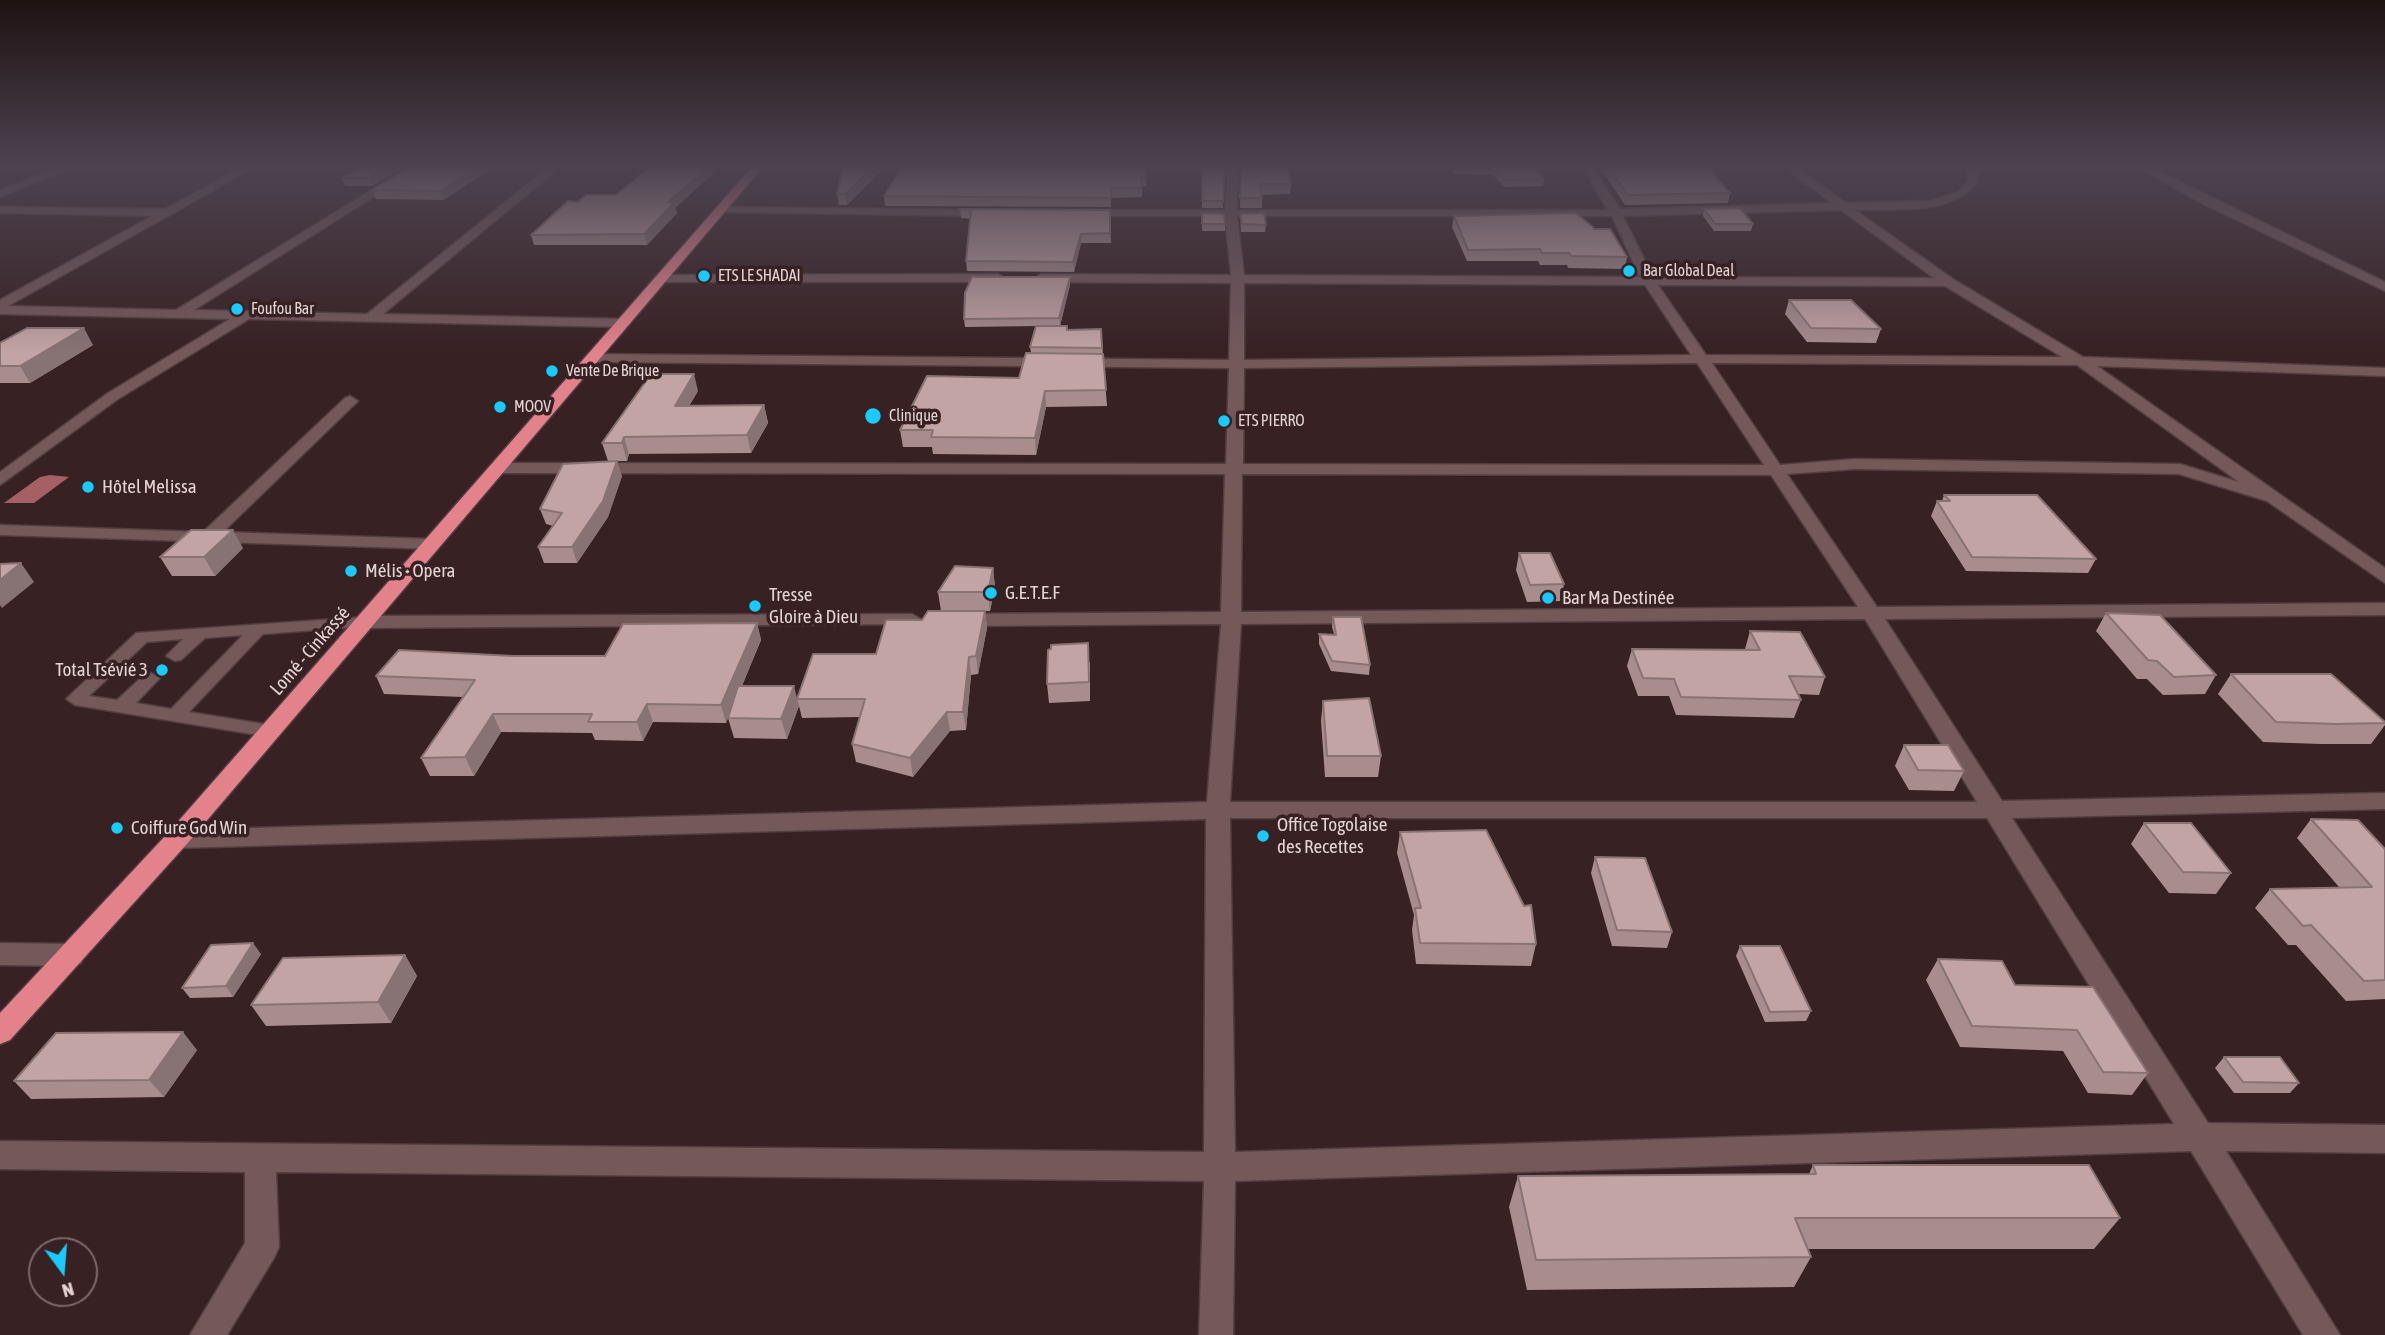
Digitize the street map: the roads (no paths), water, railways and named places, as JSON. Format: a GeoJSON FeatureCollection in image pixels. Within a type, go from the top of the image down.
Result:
{"type":"FeatureCollection","features":[{"type":"Feature","properties":{"kind":"highway","name":"Lomé - Cinkassé"},"geometry":{"type":"LineString","coordinates":[[0,1032],[177,839],[705,229]]}},
{"type":"Feature","properties":{"kind":"street"},"geometry":{"type":"LineString","coordinates":[[0,308],[140,229]]}},
{"type":"Feature","properties":{"kind":"street"},"geometry":{"type":"LineString","coordinates":[[180,313],[315,229]]}},
{"type":"Feature","properties":{"kind":"street"},"geometry":{"type":"LineString","coordinates":[[372,316],[478,229]]}},
{"type":"Feature","properties":{"kind":"street"},"geometry":{"type":"LineString","coordinates":[[1216,1335],[1220,1167],[1218,810],[1231,619],[1238,278],[1233,229]]}},
{"type":"Feature","properties":{"kind":"street"},"geometry":{"type":"LineString","coordinates":[[1624,229],[1647,279],[1872,614],[2323,1335]]}},
{"type":"Feature","properties":{"kind":"street"},"geometry":{"type":"LineString","coordinates":[[1875,229],[1948,282],[2080,361],[2385,577]]}},
{"type":"Feature","properties":{"kind":"street"},"geometry":{"type":"LineString","coordinates":[[2264,229],[2385,287]]}},
{"type":"Feature","properties":{"kind":"street"},"geometry":{"type":"LineString","coordinates":[[661,279],[1238,278],[1948,282]]}},
{"type":"Feature","properties":{"kind":"street"},"geometry":{"type":"LineString","coordinates":[[0,308],[623,323]]}},
{"type":"Feature","properties":{"kind":"street"},"geometry":{"type":"LineString","coordinates":[[0,480],[113,396],[248,314]]}},
{"type":"Feature","properties":{"kind":"street"},"geometry":{"type":"LineString","coordinates":[[592,358],[1236,364],[1701,359],[2080,361],[2385,372]]}},
{"type":"Feature","properties":{"kind":"street"},"geometry":{"type":"LineString","coordinates":[[208,537],[350,401]]}},
{"type":"Feature","properties":{"kind":"street"},"geometry":{"type":"LineString","coordinates":[[2180,469],[2203,448]]}},
{"type":"Feature","properties":{"kind":"street"},"geometry":{"type":"LineString","coordinates":[[498,468],[1776,470],[1855,464],[2180,469],[2274,498]]}},
{"type":"Feature","properties":{"kind":"street"},"geometry":{"type":"LineString","coordinates":[[0,530],[430,545]]}},
{"type":"Feature","properties":{"kind":"street"},"geometry":{"type":"LineString","coordinates":[[364,622],[1231,619],[2385,609]]}},
{"type":"Feature","properties":{"kind":"street"},"geometry":{"type":"LineString","coordinates":[[177,839],[1218,810],[1997,810],[2385,801]]}},
{"type":"Feature","properties":{"kind":"street"},"geometry":{"type":"LineString","coordinates":[[0,954],[71,955]]}},
{"type":"Feature","properties":{"kind":"street"},"geometry":{"type":"LineString","coordinates":[[0,1155],[1220,1167],[2199,1137],[2385,1139]]}},
{"type":"Feature","properties":{"kind":"street"},"geometry":{"type":"LineString","coordinates":[[207,1335],[262,1247],[260,1157]]}},
{"type":"Feature","properties":{"kind":"lane"},"geometry":{"type":"LineString","coordinates":[[270,731],[75,699],[142,637],[364,622]]}},
{"type":"Feature","properties":{"kind":"lane"},"geometry":{"type":"LineString","coordinates":[[176,715],[258,629]]}},
{"type":"Feature","properties":{"kind":"lane"},"geometry":{"type":"LineString","coordinates":[[175,656],[200,633]]}},
{"type":"Feature","properties":{"kind":"lane"},"geometry":{"type":"LineString","coordinates":[[122,706],[150,678]]}},
{"type":"Feature","properties":{"kind":"place","name":"Bar Global Deal"},"geometry":{"type":"Point","coordinates":[1629,271]}},
{"type":"Feature","properties":{"kind":"place","name":"ETS LE SHADAI"},"geometry":{"type":"Point","coordinates":[704,276]}},
{"type":"Feature","properties":{"kind":"place","name":"Foufou Bar"},"geometry":{"type":"Point","coordinates":[237,309]}},
{"type":"Feature","properties":{"kind":"place","name":"Vente De Brique"},"geometry":{"type":"Point","coordinates":[552,371]}},
{"type":"Feature","properties":{"kind":"place","name":"MOOV"},"geometry":{"type":"Point","coordinates":[500,407]}},
{"type":"Feature","properties":{"kind":"place","name":"Clinique"},"geometry":{"type":"Point","coordinates":[873,416]}},
{"type":"Feature","properties":{"kind":"place","name":"ETS PIERRO"},"geometry":{"type":"Point","coordinates":[1224,421]}},
{"type":"Feature","properties":{"kind":"place","name":"Hôtel Melissa"},"geometry":{"type":"Point","coordinates":[88,487]}},
{"type":"Feature","properties":{"kind":"place","name":"Mélis - Opera"},"geometry":{"type":"Point","coordinates":[351,571]}},
{"type":"Feature","properties":{"kind":"place","name":"G.E.T.E.F"},"geometry":{"type":"Point","coordinates":[991,593]}},
{"type":"Feature","properties":{"kind":"place","name":"Bar Ma Destinée"},"geometry":{"type":"Point","coordinates":[1548,598]}},
{"type":"Feature","properties":{"kind":"place","name":"Tresse Gloire à Dieu"},"geometry":{"type":"Point","coordinates":[755,606]}},
{"type":"Feature","properties":{"kind":"place","name":"Total Tsévié 3"},"geometry":{"type":"Point","coordinates":[162,670]}},
{"type":"Feature","properties":{"kind":"place","name":"Coiffure God Win"},"geometry":{"type":"Point","coordinates":[117,828]}},
{"type":"Feature","properties":{"kind":"place","name":"Office Togolaise des Recettes"},"geometry":{"type":"Point","coordinates":[1263,836]}}]}
